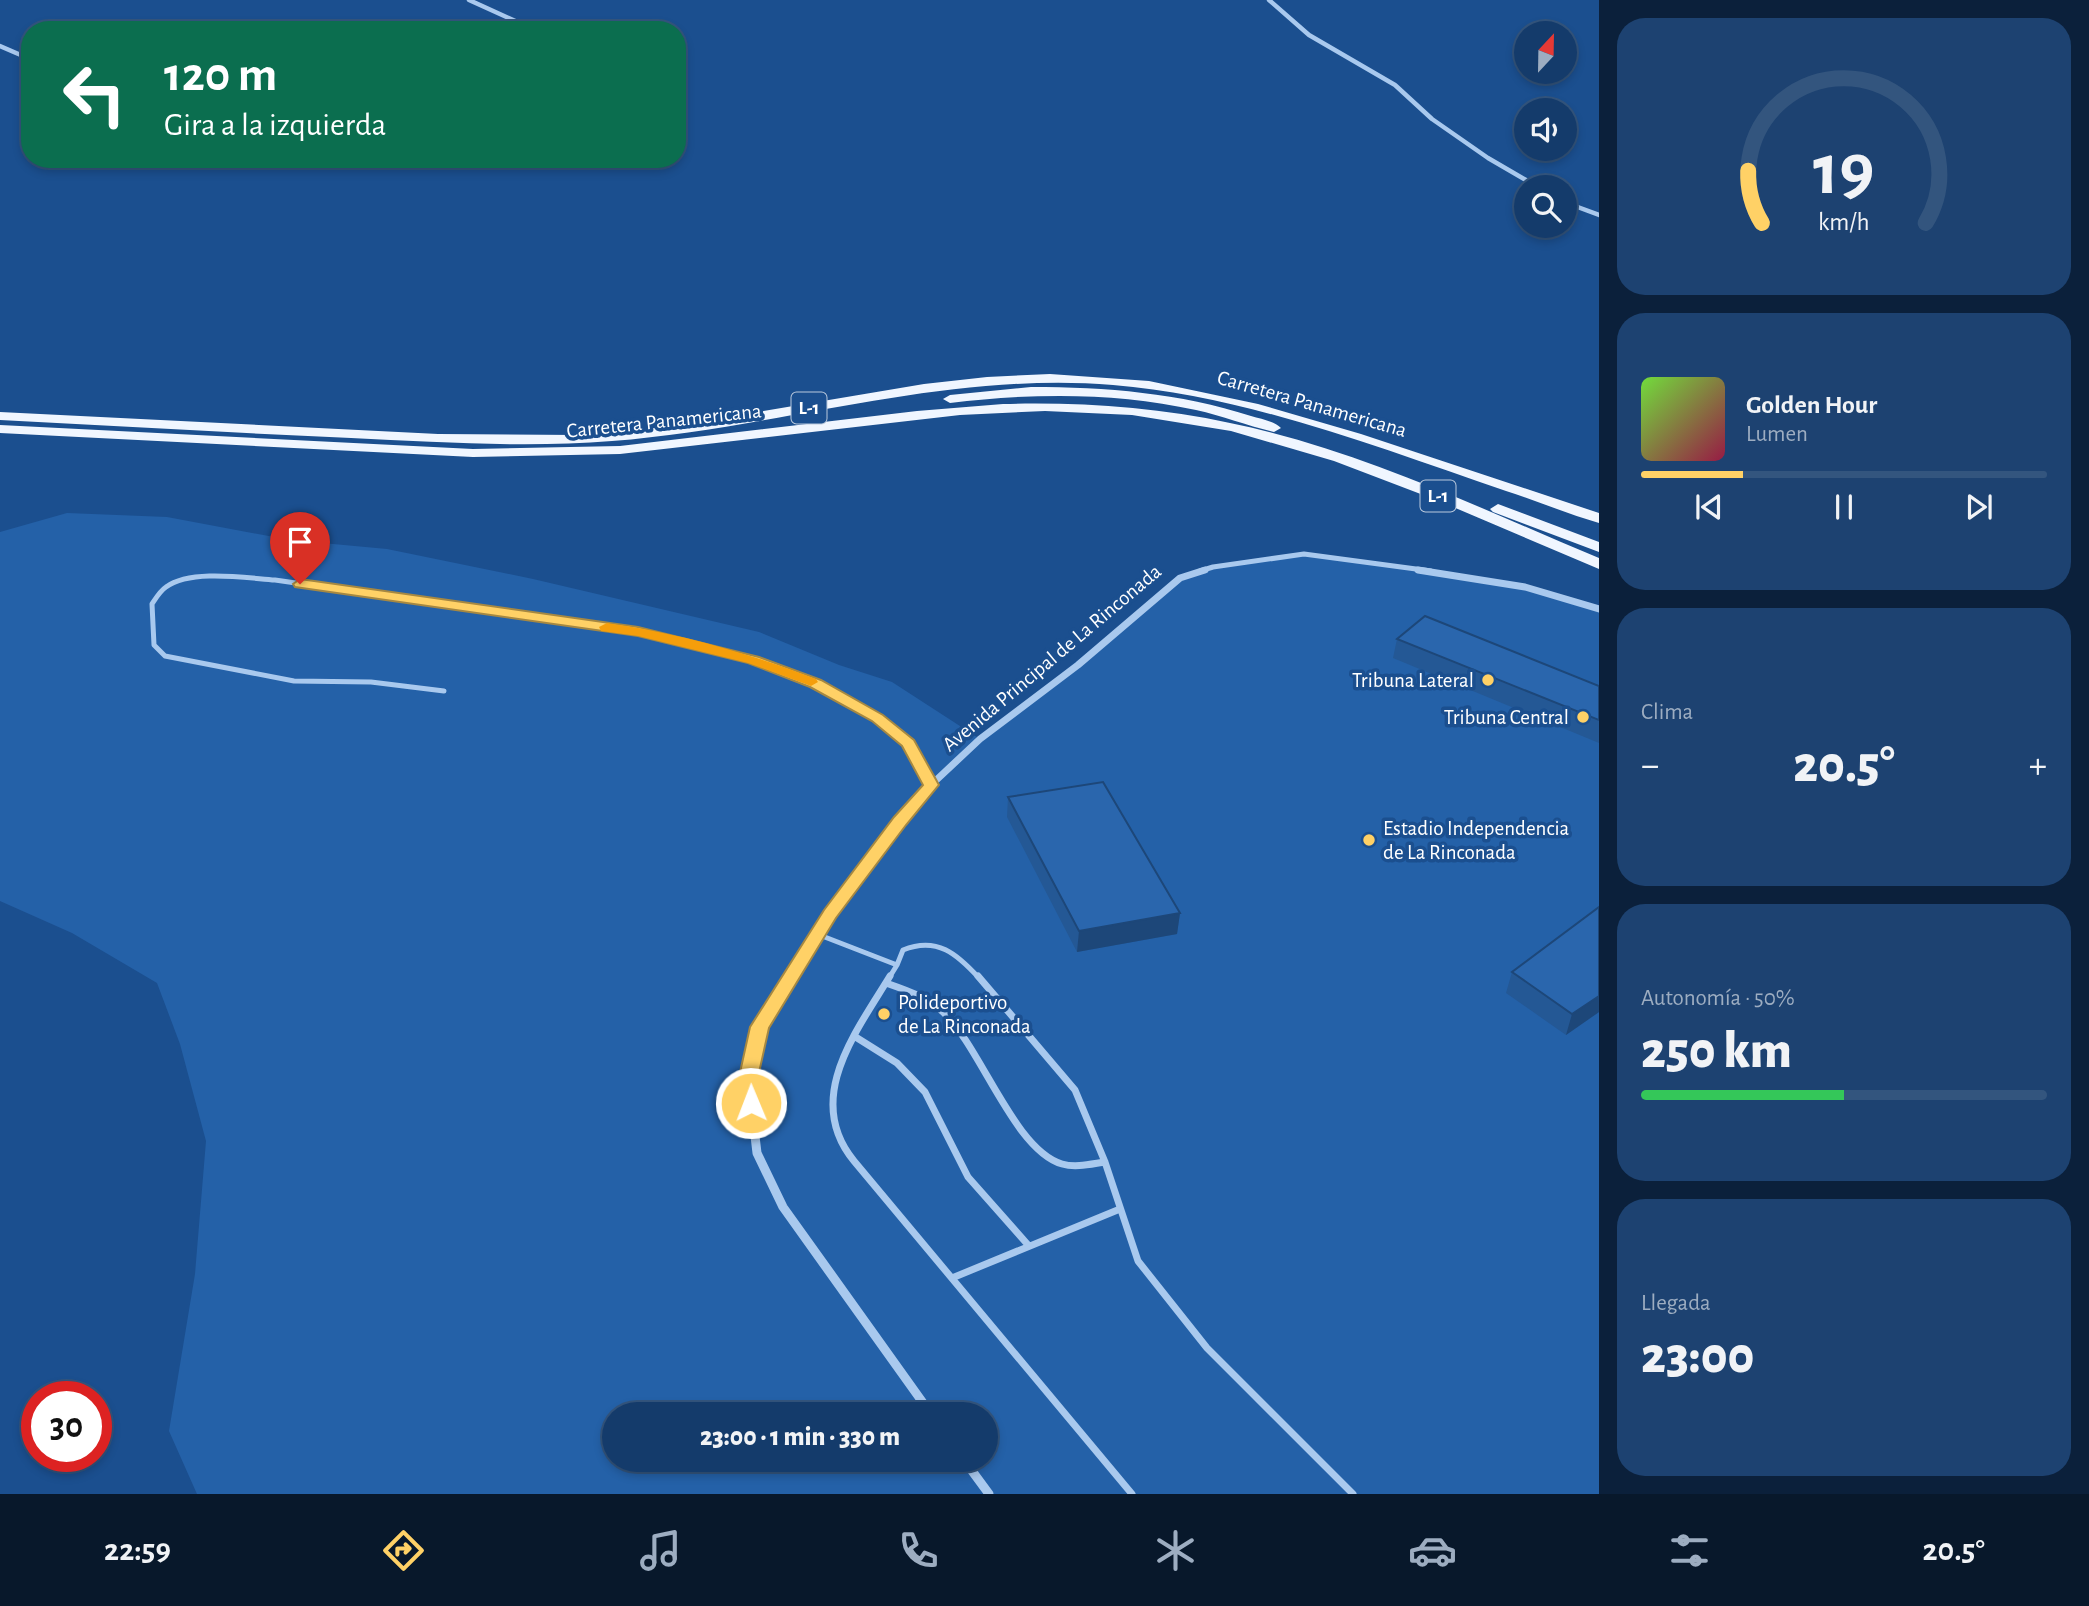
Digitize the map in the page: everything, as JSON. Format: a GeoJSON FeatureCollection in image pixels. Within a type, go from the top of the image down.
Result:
{"type":"FeatureCollection","features":[{"type":"Feature","properties":{"kind":"main road","name":"Carretera Panamericana"},"geometry":{"type":"LineString","coordinates":[[0,416],[477,439],[580,439],[664,431],[973,383],[1014,379],[1112,381],[1183,390],[1262,407],[1599,518]]}},
{"type":"Feature","properties":{"kind":"main road"},"geometry":{"type":"LineString","coordinates":[[816,426],[917,404],[1008,392],[1090,393],[1184,403],[1239,416],[1599,547]]}},
{"type":"Feature","properties":{"kind":"main road","name":"Carretera Panamericana"},"geometry":{"type":"LineString","coordinates":[[0,429],[421,450],[557,453],[620,450],[943,410],[1010,406],[1101,408],[1179,417],[1273,438],[1366,468],[1599,564]]}},
{"type":"Feature","properties":{"kind":"street"},"geometry":{"type":"LineString","coordinates":[[469,0],[514,21]]}},
{"type":"Feature","properties":{"kind":"street"},"geometry":{"type":"LineString","coordinates":[[1269,0],[1309,34],[1395,85],[1432,119],[1517,175]]}},
{"type":"Feature","properties":{"kind":"street"},"geometry":{"type":"LineString","coordinates":[[0,46],[21,55]]}},
{"type":"Feature","properties":{"kind":"street"},"geometry":{"type":"LineString","coordinates":[[1577,207],[1599,215]]}},
{"type":"Feature","properties":{"kind":"street","name":"Avenida Principal de La Rinconada"},"geometry":{"type":"LineString","coordinates":[[921,1402],[782,1207],[757,1153],[748,1077],[759,1027],[817,934],[868,862],[931,785],[980,739],[1101,646],[1181,578],[1213,567],[1304,554],[1487,579],[1525,587],[1599,609]]}},
{"type":"Feature","properties":{"kind":"street"},"geometry":{"type":"LineString","coordinates":[[973,1472],[989,1494]]}},
{"type":"Feature","properties":{"kind":"lane"},"geometry":{"type":"LineString","coordinates":[[444,691],[371,681],[294,681],[165,656],[154,645],[152,604],[166,587],[189,580],[232,577],[275,580],[638,632],[754,660],[815,684],[878,718],[908,744],[931,785]]}},
{"type":"Feature","properties":{"kind":"lane"},"geometry":{"type":"LineString","coordinates":[[817,934],[897,965]]}},
{"type":"Feature","properties":{"kind":"lane"},"geometry":{"type":"LineString","coordinates":[[1132,1494],[839,1139],[832,1109],[836,1076],[853,1036],[897,965],[903,950],[915,945],[934,946],[958,955],[1002,1002],[1075,1090],[1105,1162],[1138,1261],[1207,1348],[1353,1494]]}},
{"type":"Feature","properties":{"kind":"lane"},"geometry":{"type":"LineString","coordinates":[[886,983],[927,998],[952,1020],[1036,1149],[1058,1163],[1077,1165],[1105,1162]]}},
{"type":"Feature","properties":{"kind":"lane"},"geometry":{"type":"LineString","coordinates":[[853,1036],[897,1063],[925,1092],[968,1177],[1029,1246]]}},
{"type":"Feature","properties":{"kind":"lane"},"geometry":{"type":"LineString","coordinates":[[952,1278],[1120,1209]]}},
{"type":"Feature","properties":{"kind":"shaded area","name":"Polideportivo de La Rinconada"},"geometry":{"type":"Polygon","coordinates":[[[67,513],[167,517],[290,540],[387,549],[533,579],[759,632],[839,665],[892,682],[980,739],[1180,578],[1213,567],[1304,554],[1487,579],[1599,609],[1599,1494],[197,1494],[169,1431],[195,1274],[206,1141],[180,1044],[157,983],[72,933],[0,901],[0,532],[67,513]]]}},
{"type":"Feature","properties":{"kind":"building"},"geometry":{"type":"Polygon","coordinates":[[[1425,616],[1599,686],[1599,720],[1397,639],[1425,616]]]}},
{"type":"Feature","properties":{"kind":"building"},"geometry":{"type":"Polygon","coordinates":[[[1103,782],[1180,913],[1079,931],[1008,797],[1103,782]]]}},
{"type":"Feature","properties":{"kind":"building"},"geometry":{"type":"Polygon","coordinates":[[[1599,907],[1599,996],[1572,1014],[1512,972],[1599,907]]]}},
{"type":"Feature","properties":{"kind":"slow traffic"},"geometry":{"type":"LineString","coordinates":[[607,627],[754,660],[811,682]]}},
{"type":"Feature","properties":{"kind":"place","name":"Tribuna Lateral"},"geometry":{"type":"Point","coordinates":[1488,680]}},
{"type":"Feature","properties":{"kind":"place","name":"Tribuna Central"},"geometry":{"type":"Point","coordinates":[1583,717]}},
{"type":"Feature","properties":{"kind":"place","name":"Estadio Independencia de La Rinconada"},"geometry":{"type":"Point","coordinates":[1369,840]}},
{"type":"Feature","properties":{"kind":"place","name":"Polideportivo de La Rinconada"},"geometry":{"type":"Point","coordinates":[884,1014]}},
{"type":"Feature","properties":{"kind":"route"},"geometry":{"type":"LineString","coordinates":[[300,584],[638,632],[754,660],[815,684],[878,718],[908,744],[931,785],[900,821],[830,914],[759,1027],[748,1077],[751,1103]]}}]}
